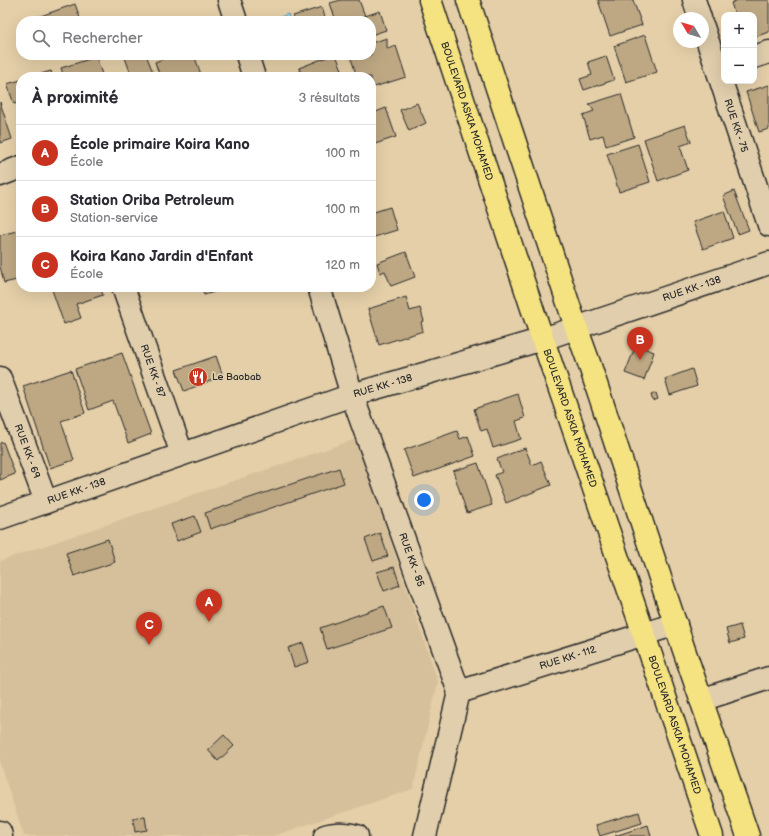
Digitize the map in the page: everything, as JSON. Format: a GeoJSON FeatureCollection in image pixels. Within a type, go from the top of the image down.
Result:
{"type":"FeatureCollection","features":[{"type":"Feature","properties":{"kind":"main road","name":"BOULEVARD ASKIA MOHAMED"},"geometry":{"type":"LineString","coordinates":[[430,0],[542,339],[712,836]]}},
{"type":"Feature","properties":{"kind":"main road"},"geometry":{"type":"LineString","coordinates":[[468,0],[576,327],[748,836]]}},
{"type":"Feature","properties":{"kind":"street"},"geometry":{"type":"LineString","coordinates":[[229,0],[234,16]]}},
{"type":"Feature","properties":{"kind":"street"},"geometry":{"type":"LineString","coordinates":[[694,0],[698,12]]}},
{"type":"Feature","properties":{"kind":"street","name":"RUE KK - 75"},"geometry":{"type":"LineString","coordinates":[[709,41],[721,68]]}},
{"type":"Feature","properties":{"kind":"street"},"geometry":{"type":"LineString","coordinates":[[757,56],[769,52]]}},
{"type":"Feature","properties":{"kind":"street"},"geometry":{"type":"LineString","coordinates":[[249,60],[252,72]]}},
{"type":"Feature","properties":{"kind":"street","name":"RUE KK - 75"},"geometry":{"type":"LineString","coordinates":[[726,84],[769,225]]}},
{"type":"Feature","properties":{"kind":"street"},"geometry":{"type":"LineString","coordinates":[[0,174],[16,169]]}},
{"type":"Feature","properties":{"kind":"street","name":"RUE KK - 138"},"geometry":{"type":"LineString","coordinates":[[0,518],[352,395],[542,339],[769,263]]}},
{"type":"Feature","properties":{"kind":"street","name":"RUE KK - 87"},"geometry":{"type":"LineString","coordinates":[[125,292],[182,454]]}},
{"type":"Feature","properties":{"kind":"street","name":"RUE KK - 85"},"geometry":{"type":"LineString","coordinates":[[321,292],[352,395],[460,692]]}},
{"type":"Feature","properties":{"kind":"street","name":"RUE KK - 69"},"geometry":{"type":"LineString","coordinates":[[0,378],[46,502]]}},
{"type":"Feature","properties":{"kind":"street","name":"RUE KK - 112"},"geometry":{"type":"LineString","coordinates":[[460,692],[676,624]]}},
{"type":"Feature","properties":{"kind":"street"},"geometry":{"type":"LineString","coordinates":[[701,700],[769,678]]}},
{"type":"Feature","properties":{"kind":"street"},"geometry":{"type":"LineString","coordinates":[[425,836],[460,692]]}},
{"type":"Feature","properties":{"kind":"street"},"geometry":{"type":"LineString","coordinates":[[0,832],[1,836]]}},
{"type":"Feature","properties":{"kind":"street"},"geometry":{"type":"LineString","coordinates":[[326,836],[330,834],[356,836]]}},
{"type":"Feature","properties":{"kind":"shaded area"},"geometry":{"type":"Polygon","coordinates":[[[356,439],[438,682],[413,789],[273,836],[24,836],[0,764],[0,561],[356,439]]]}},
{"type":"Feature","properties":{"kind":"building"},"geometry":{"type":"Polygon","coordinates":[[[341,0],[359,0],[365,16],[334,16],[330,3],[341,0]]]}},
{"type":"Feature","properties":{"kind":"building"},"geometry":{"type":"Polygon","coordinates":[[[598,0],[633,0],[642,25],[610,36],[598,0]]]}},
{"type":"Feature","properties":{"kind":"building"},"geometry":{"type":"Polygon","coordinates":[[[738,0],[769,0],[769,32],[757,36],[757,12],[734,12],[731,3],[738,0]]]}},
{"type":"Feature","properties":{"kind":"building"},"geometry":{"type":"Polygon","coordinates":[[[75,4],[79,16],[41,16],[75,4]]]}},
{"type":"Feature","properties":{"kind":"building"},"geometry":{"type":"Polygon","coordinates":[[[322,7],[325,16],[293,16],[322,7]]]}},
{"type":"Feature","properties":{"kind":"building"},"geometry":{"type":"Polygon","coordinates":[[[380,11],[386,30],[376,33],[376,16],[365,16],[380,11]]]}},
{"type":"Feature","properties":{"kind":"building"},"geometry":{"type":"Polygon","coordinates":[[[645,35],[657,72],[626,82],[614,46],[645,35]]]}},
{"type":"Feature","properties":{"kind":"building"},"geometry":{"type":"Polygon","coordinates":[[[387,38],[387,49],[396,46],[406,77],[376,86],[376,72],[355,72],[352,60],[376,60],[376,41],[387,38]]]}},
{"type":"Feature","properties":{"kind":"building"},"geometry":{"type":"Polygon","coordinates":[[[606,56],[614,80],[584,90],[580,79],[592,75],[588,62],[606,56]]]}},
{"type":"Feature","properties":{"kind":"building"},"geometry":{"type":"Polygon","coordinates":[[[86,60],[97,60],[101,72],[62,72],[61,68],[86,60]]]}},
{"type":"Feature","properties":{"kind":"building"},"geometry":{"type":"Polygon","coordinates":[[[126,60],[148,60],[153,72],[130,72],[126,60]]]}},
{"type":"Feature","properties":{"kind":"building"},"geometry":{"type":"Polygon","coordinates":[[[160,60],[196,60],[200,72],[158,72],[155,62],[160,60]]]}},
{"type":"Feature","properties":{"kind":"building"},"geometry":{"type":"Polygon","coordinates":[[[319,60],[338,60],[343,72],[301,72],[299,68],[319,60]]]}},
{"type":"Feature","properties":{"kind":"building"},"geometry":{"type":"Polygon","coordinates":[[[16,81],[16,103],[14,104],[7,84],[16,81]]]}},
{"type":"Feature","properties":{"kind":"building"},"geometry":{"type":"Polygon","coordinates":[[[769,85],[769,129],[759,132],[746,92],[769,85]]]}},
{"type":"Feature","properties":{"kind":"building"},"geometry":{"type":"Polygon","coordinates":[[[621,94],[634,137],[606,146],[603,135],[590,139],[583,115],[594,111],[589,104],[621,94]]]}},
{"type":"Feature","properties":{"kind":"building"},"geometry":{"type":"Polygon","coordinates":[[[0,102],[12,139],[0,143],[0,102]]]}},
{"type":"Feature","properties":{"kind":"building"},"geometry":{"type":"Polygon","coordinates":[[[417,103],[426,123],[409,131],[400,110],[417,103]]]}},
{"type":"Feature","properties":{"kind":"building"},"geometry":{"type":"Polygon","coordinates":[[[386,108],[396,137],[376,144],[376,112],[386,108]]]}},
{"type":"Feature","properties":{"kind":"building"},"geometry":{"type":"Polygon","coordinates":[[[685,125],[691,142],[680,146],[688,170],[658,181],[644,139],[685,125]]]}},
{"type":"Feature","properties":{"kind":"building"},"geometry":{"type":"Polygon","coordinates":[[[638,144],[650,182],[619,192],[607,154],[638,144]]]}},
{"type":"Feature","properties":{"kind":"building"},"geometry":{"type":"Polygon","coordinates":[[[734,191],[749,230],[738,234],[723,196],[734,191]]]}},
{"type":"Feature","properties":{"kind":"building"},"geometry":{"type":"Polygon","coordinates":[[[390,207],[397,230],[376,236],[376,211],[390,207]]]}},
{"type":"Feature","properties":{"kind":"building"},"geometry":{"type":"Polygon","coordinates":[[[724,211],[733,238],[703,249],[693,222],[724,211]]]}},
{"type":"Feature","properties":{"kind":"building"},"geometry":{"type":"Polygon","coordinates":[[[16,231],[16,280],[4,283],[0,266],[0,235],[16,231]]]}},
{"type":"Feature","properties":{"kind":"building"},"geometry":{"type":"Polygon","coordinates":[[[406,252],[415,277],[391,286],[385,271],[380,273],[377,263],[406,252]]]}},
{"type":"Feature","properties":{"kind":"building"},"geometry":{"type":"Polygon","coordinates":[[[53,292],[102,292],[103,295],[76,304],[81,318],[64,324],[53,292]]]}},
{"type":"Feature","properties":{"kind":"building"},"geometry":{"type":"Polygon","coordinates":[[[203,292],[214,292],[204,295],[203,292]]]}},
{"type":"Feature","properties":{"kind":"building"},"geometry":{"type":"Polygon","coordinates":[[[406,297],[410,311],[420,308],[424,321],[421,322],[423,331],[379,345],[368,309],[406,297]]]}},
{"type":"Feature","properties":{"kind":"building"},"geometry":{"type":"Polygon","coordinates":[[[636,345],[654,352],[644,380],[625,373],[636,345]]]}},
{"type":"Feature","properties":{"kind":"building"},"geometry":{"type":"Polygon","coordinates":[[[122,353],[151,434],[128,443],[113,401],[89,410],[75,369],[122,353]]]}},
{"type":"Feature","properties":{"kind":"building"},"geometry":{"type":"Polygon","coordinates":[[[216,356],[223,376],[184,391],[176,370],[216,356]]]}},
{"type":"Feature","properties":{"kind":"building"},"geometry":{"type":"Polygon","coordinates":[[[692,369],[697,386],[670,395],[665,379],[692,369]]]}},
{"type":"Feature","properties":{"kind":"building"},"geometry":{"type":"Polygon","coordinates":[[[71,370],[85,413],[61,421],[74,460],[50,468],[23,386],[71,370]]]}},
{"type":"Feature","properties":{"kind":"building"},"geometry":{"type":"Polygon","coordinates":[[[656,393],[658,399],[653,401],[651,395],[656,393]]]}},
{"type":"Feature","properties":{"kind":"building"},"geometry":{"type":"Polygon","coordinates":[[[518,394],[525,418],[516,421],[521,439],[493,448],[487,429],[481,431],[474,409],[518,394]]]}},
{"type":"Feature","properties":{"kind":"building"},"geometry":{"type":"Polygon","coordinates":[[[457,431],[460,439],[468,436],[475,456],[414,478],[404,450],[457,431]]]}},
{"type":"Feature","properties":{"kind":"building"},"geometry":{"type":"Polygon","coordinates":[[[3,442],[15,474],[0,480],[0,443],[3,442]]]}},
{"type":"Feature","properties":{"kind":"building"},"geometry":{"type":"Polygon","coordinates":[[[525,448],[532,465],[541,461],[551,485],[506,503],[495,475],[502,472],[497,459],[525,448]]]}},
{"type":"Feature","properties":{"kind":"building"},"geometry":{"type":"Polygon","coordinates":[[[478,463],[492,505],[467,513],[453,471],[478,463]]]}},
{"type":"Feature","properties":{"kind":"building"},"geometry":{"type":"Polygon","coordinates":[[[339,468],[344,483],[210,529],[205,513],[339,468]]]}},
{"type":"Feature","properties":{"kind":"building"},"geometry":{"type":"Polygon","coordinates":[[[195,516],[201,532],[177,541],[171,524],[195,516]]]}},
{"type":"Feature","properties":{"kind":"building"},"geometry":{"type":"Polygon","coordinates":[[[380,533],[388,556],[373,561],[365,539],[380,533]]]}},
{"type":"Feature","properties":{"kind":"building"},"geometry":{"type":"Polygon","coordinates":[[[108,539],[115,562],[74,576],[66,553],[108,539]]]}},
{"type":"Feature","properties":{"kind":"building"},"geometry":{"type":"Polygon","coordinates":[[[394,567],[400,585],[384,591],[377,572],[394,567]]]}},
{"type":"Feature","properties":{"kind":"building"},"geometry":{"type":"Polygon","coordinates":[[[384,606],[392,628],[327,649],[320,628],[384,606]]]}},
{"type":"Feature","properties":{"kind":"building"},"geometry":{"type":"Polygon","coordinates":[[[740,625],[744,639],[730,643],[726,629],[740,625]]]}},
{"type":"Feature","properties":{"kind":"building"},"geometry":{"type":"Polygon","coordinates":[[[303,643],[309,662],[294,667],[288,648],[303,643]]]}},
{"type":"Feature","properties":{"kind":"building"},"geometry":{"type":"Polygon","coordinates":[[[224,735],[234,746],[218,761],[208,750],[224,735]]]}},
{"type":"Feature","properties":{"kind":"building"},"geometry":{"type":"Polygon","coordinates":[[[639,812],[642,823],[600,836],[596,825],[639,812]]]}},
{"type":"Feature","properties":{"kind":"building"},"geometry":{"type":"Polygon","coordinates":[[[145,817],[147,830],[135,832],[133,818],[145,817]]]}},
{"type":"Feature","properties":{"kind":"building"},"geometry":{"type":"Polygon","coordinates":[[[648,825],[651,836],[615,836],[648,825]]]}},
{"type":"Feature","properties":{"kind":"place","name":"Station Oriba Petroleum"},"geometry":{"type":"Point","coordinates":[640,360]}},
{"type":"Feature","properties":{"kind":"place","name":"Le Baobab"},"geometry":{"type":"Point","coordinates":[198,377]}},
{"type":"Feature","properties":{"kind":"place","name":"École primaire Koira Kano"},"geometry":{"type":"Point","coordinates":[209,622]}},
{"type":"Feature","properties":{"kind":"place","name":"Koira Kano Jardin d'Enfant"},"geometry":{"type":"Point","coordinates":[149,645]}}]}
